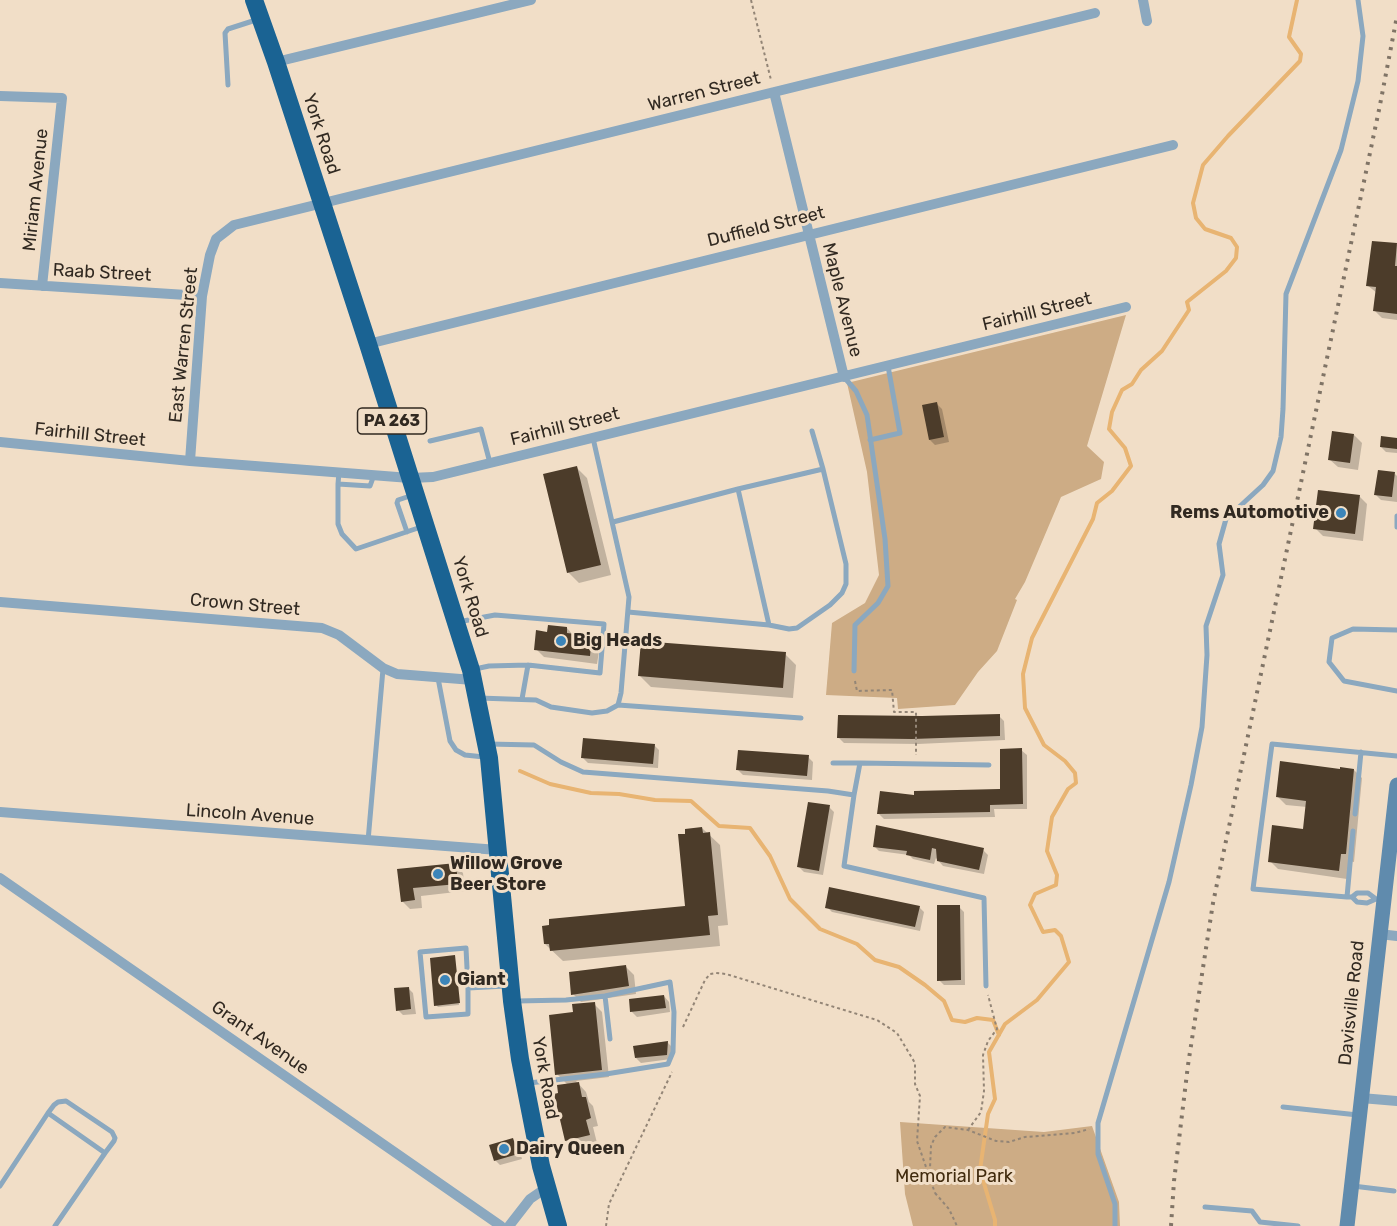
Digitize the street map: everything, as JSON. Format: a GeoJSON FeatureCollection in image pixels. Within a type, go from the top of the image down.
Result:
{"type":"FeatureCollection","features":[{"type":"Feature","properties":{"kind":"highway","name":"York Road"},"geometry":{"type":"LineString","coordinates":[[254,0],[368,344],[472,675],[488,751],[511,993],[524,1083],[546,1188],[558,1226]]}},
{"type":"Feature","properties":{"kind":"street"},"geometry":{"type":"LineString","coordinates":[[276,62],[531,0]]}},
{"type":"Feature","properties":{"kind":"street"},"geometry":{"type":"LineString","coordinates":[[1143,0],[1148,21]]}},
{"type":"Feature","properties":{"kind":"street","name":"Warren Street"},"geometry":{"type":"LineString","coordinates":[[322,203],[1095,13]]}},
{"type":"Feature","properties":{"kind":"street","name":"Maple Avenue"},"geometry":{"type":"LineString","coordinates":[[774,92],[844,376]]}},
{"type":"Feature","properties":{"kind":"street","name":"Miriam Avenue"},"geometry":{"type":"LineString","coordinates":[[0,96],[62,98],[42,286]]}},
{"type":"Feature","properties":{"kind":"street","name":"Duffield Street"},"geometry":{"type":"LineString","coordinates":[[368,344],[1173,145]]}},
{"type":"Feature","properties":{"kind":"street","name":"East Warren Street"},"geometry":{"type":"LineString","coordinates":[[190,461],[202,296],[210,255],[216,238],[234,225],[322,203]]}},
{"type":"Feature","properties":{"kind":"street","name":"Raab Street"},"geometry":{"type":"LineString","coordinates":[[0,283],[202,296]]}},
{"type":"Feature","properties":{"kind":"street","name":"Fairhill Street"},"geometry":{"type":"LineString","coordinates":[[0,442],[190,461],[374,475],[413,486],[433,477],[592,437],[1126,307]]}},
{"type":"Feature","properties":{"kind":"street","name":"Crown Street"},"geometry":{"type":"LineString","coordinates":[[0,602],[322,628],[339,635],[383,668],[397,674],[438,677],[472,675]]}},
{"type":"Feature","properties":{"kind":"street","name":"Davisville Road"},"geometry":{"type":"LineString","coordinates":[[1347,1226],[1379,934],[1379,899],[1397,785]]}},
{"type":"Feature","properties":{"kind":"street","name":"Lincoln Avenue"},"geometry":{"type":"LineString","coordinates":[[0,812],[498,850]]}},
{"type":"Feature","properties":{"kind":"street","name":"Grant Avenue"},"geometry":{"type":"LineString","coordinates":[[0,878],[501,1226]]}},
{"type":"Feature","properties":{"kind":"street"},"geometry":{"type":"LineString","coordinates":[[1379,934],[1397,936]]}},
{"type":"Feature","properties":{"kind":"street"},"geometry":{"type":"LineString","coordinates":[[1361,1098],[1397,1101]]}},
{"type":"Feature","properties":{"kind":"street"},"geometry":{"type":"LineString","coordinates":[[509,1226],[530,1199],[546,1188]]}},
{"type":"Feature","properties":{"kind":"lane"},"geometry":{"type":"LineString","coordinates":[[1116,1226],[1115,1204],[1098,1154],[1098,1123],[1169,882],[1191,785],[1202,727],[1207,656],[1206,626],[1223,575],[1219,544],[1226,519],[1263,485],[1273,471],[1276,460],[1284,410],[1286,294],[1341,150],[1359,69],[1363,36],[1358,0]]}},
{"type":"Feature","properties":{"kind":"lane"},"geometry":{"type":"LineString","coordinates":[[228,85],[225,33],[228,29],[260,19]]}},
{"type":"Feature","properties":{"kind":"lane"},"geometry":{"type":"LineString","coordinates":[[870,440],[900,433],[888,366]]}},
{"type":"Feature","properties":{"kind":"lane"},"geometry":{"type":"LineString","coordinates":[[844,376],[856,391],[867,415],[885,539],[888,586],[878,603],[855,625],[854,671]]}},
{"type":"Feature","properties":{"kind":"lane"},"geometry":{"type":"LineString","coordinates":[[430,441],[481,429],[490,463]]}},
{"type":"Feature","properties":{"kind":"lane"},"geometry":{"type":"LineString","coordinates":[[628,612],[769,625],[789,629],[797,628],[830,605],[842,593],[846,584],[846,564],[812,431]]}},
{"type":"Feature","properties":{"kind":"lane"},"geometry":{"type":"LineString","coordinates":[[592,437],[629,597],[618,705]]}},
{"type":"Feature","properties":{"kind":"lane"},"geometry":{"type":"LineString","coordinates":[[613,522],[822,469]]}},
{"type":"Feature","properties":{"kind":"lane"},"geometry":{"type":"LineString","coordinates":[[339,472],[338,524],[342,534],[356,549],[426,525]]}},
{"type":"Feature","properties":{"kind":"lane"},"geometry":{"type":"LineString","coordinates":[[338,484],[370,486],[374,475]]}},
{"type":"Feature","properties":{"kind":"lane"},"geometry":{"type":"LineString","coordinates":[[407,532],[398,500],[413,486]]}},
{"type":"Feature","properties":{"kind":"lane"},"geometry":{"type":"LineString","coordinates":[[738,489],[769,625]]}},
{"type":"Feature","properties":{"kind":"lane"},"geometry":{"type":"LineString","coordinates":[[1397,516],[1397,528]]}},
{"type":"Feature","properties":{"kind":"lane"},"geometry":{"type":"LineString","coordinates":[[457,622],[495,615],[604,624],[600,673],[528,665],[489,666],[472,675]]}},
{"type":"Feature","properties":{"kind":"lane"},"geometry":{"type":"LineString","coordinates":[[1397,630],[1353,628],[1332,638],[1329,662],[1344,681],[1397,691]]}},
{"type":"Feature","properties":{"kind":"lane"},"geometry":{"type":"LineString","coordinates":[[522,699],[528,665]]}},
{"type":"Feature","properties":{"kind":"lane"},"geometry":{"type":"LineString","coordinates":[[368,841],[383,668]]}},
{"type":"Feature","properties":{"kind":"lane"},"geometry":{"type":"LineString","coordinates":[[438,677],[450,741],[456,750],[465,755],[534,745],[561,762],[583,772],[854,795]]}},
{"type":"Feature","properties":{"kind":"lane"},"geometry":{"type":"LineString","coordinates":[[477,698],[536,700],[551,707],[592,713],[607,711],[618,705],[801,718]]}},
{"type":"Feature","properties":{"kind":"lane"},"geometry":{"type":"LineString","coordinates":[[1379,899],[1367,903],[1358,902],[1349,897],[1253,889],[1272,744],[1397,756]]}},
{"type":"Feature","properties":{"kind":"lane"},"geometry":{"type":"LineString","coordinates":[[1355,814],[1361,752]]}},
{"type":"Feature","properties":{"kind":"lane"},"geometry":{"type":"LineString","coordinates":[[833,763],[989,765]]}},
{"type":"Feature","properties":{"kind":"lane"},"geometry":{"type":"LineString","coordinates":[[860,763],[844,866],[984,898],[986,986]]}},
{"type":"Feature","properties":{"kind":"lane"},"geometry":{"type":"LineString","coordinates":[[1349,897],[1353,831]]}},
{"type":"Feature","properties":{"kind":"lane"},"geometry":{"type":"LineString","coordinates":[[466,948],[468,988],[468,1014],[426,1017],[420,952],[466,948]]}},
{"type":"Feature","properties":{"kind":"lane"},"geometry":{"type":"LineString","coordinates":[[468,988],[567,1000],[605,996],[670,982],[674,1012],[673,1052],[668,1064],[606,1074],[524,1083]]}},
{"type":"Feature","properties":{"kind":"lane"},"geometry":{"type":"LineString","coordinates":[[605,996],[610,1039]]}},
{"type":"Feature","properties":{"kind":"lane"},"geometry":{"type":"LineString","coordinates":[[0,1186],[48,1113],[58,1102],[66,1101],[112,1132],[115,1136],[114,1141],[55,1226]]}},
{"type":"Feature","properties":{"kind":"lane"},"geometry":{"type":"LineString","coordinates":[[1283,1107],[1359,1115]]}},
{"type":"Feature","properties":{"kind":"lane"},"geometry":{"type":"LineString","coordinates":[[48,1113],[105,1153]]}},
{"type":"Feature","properties":{"kind":"lane"},"geometry":{"type":"LineString","coordinates":[[1352,1186],[1394,1191]]}},
{"type":"Feature","properties":{"kind":"lane"},"geometry":{"type":"LineString","coordinates":[[1205,1208],[1252,1211],[1260,1222],[1298,1226]]}},
{"type":"Feature","properties":{"kind":"path"},"geometry":{"type":"LineString","coordinates":[[751,0],[774,92]]}},
{"type":"Feature","properties":{"kind":"path"},"geometry":{"type":"LineString","coordinates":[[854,671],[857,691],[892,690],[894,712],[916,712],[916,764]]}},
{"type":"Feature","properties":{"kind":"path"},"geometry":{"type":"LineString","coordinates":[[680,1034],[705,980],[710,974],[716,973],[737,977],[877,1020],[897,1033],[915,1063],[915,1084],[920,1096],[917,1141],[935,1193],[949,1209],[957,1226]]}},
{"type":"Feature","properties":{"kind":"path"},"geometry":{"type":"LineString","coordinates":[[968,1130],[981,1112],[984,1091],[984,1055],[988,1041],[997,1029],[986,986]]}},
{"type":"Feature","properties":{"kind":"path"},"geometry":{"type":"LineString","coordinates":[[606,1226],[609,1204],[675,1066]]}},
{"type":"Feature","properties":{"kind":"path"},"geometry":{"type":"LineString","coordinates":[[935,1193],[930,1154],[935,1137],[945,1127],[977,1132],[990,1138],[1009,1142],[1025,1137],[1098,1129]]}},
{"type":"Feature","properties":{"kind":"green space"},"geometry":{"type":"Polygon","coordinates":[[[1126,315],[1087,446],[1104,462],[1101,479],[1061,497],[1025,582],[1015,599],[1017,600],[997,651],[978,672],[955,705],[898,709],[897,698],[826,695],[832,623],[865,603],[879,575],[867,472],[847,383],[1126,315]]]}},
{"type":"Feature","properties":{"kind":"green space","name":"Memorial Park"},"geometry":{"type":"Polygon","coordinates":[[[900,1122],[1044,1132],[1092,1126],[1119,1202],[1120,1226],[913,1226],[905,1194],[900,1122]]]}},
{"type":"Feature","properties":{"kind":"building"},"geometry":{"type":"Polygon","coordinates":[[[1372,241],[1397,243],[1395,266],[1397,266],[1397,314],[1373,311],[1376,287],[1366,286],[1372,241]]]}},
{"type":"Feature","properties":{"kind":"building"},"geometry":{"type":"Polygon","coordinates":[[[937,402],[944,437],[929,440],[922,405],[937,402]]]}},
{"type":"Feature","properties":{"kind":"building"},"geometry":{"type":"Polygon","coordinates":[[[1332,431],[1354,434],[1350,463],[1328,460],[1332,431]]]}},
{"type":"Feature","properties":{"kind":"building"},"geometry":{"type":"Polygon","coordinates":[[[1381,436],[1397,438],[1397,449],[1380,447],[1381,436]]]}},
{"type":"Feature","properties":{"kind":"building"},"geometry":{"type":"Polygon","coordinates":[[[577,466],[601,565],[567,573],[543,474],[577,466]]]}},
{"type":"Feature","properties":{"kind":"building"},"geometry":{"type":"Polygon","coordinates":[[[1378,470],[1395,472],[1392,497],[1374,495],[1378,470]]]}},
{"type":"Feature","properties":{"kind":"building"},"geometry":{"type":"Polygon","coordinates":[[[1318,490],[1360,495],[1355,534],[1313,529],[1318,490]]]}},
{"type":"Feature","properties":{"kind":"building"},"geometry":{"type":"Polygon","coordinates":[[[548,625],[567,627],[567,633],[592,636],[590,656],[534,650],[536,630],[547,632],[548,625]]]}},
{"type":"Feature","properties":{"kind":"building"},"geometry":{"type":"Polygon","coordinates":[[[641,641],[786,652],[783,688],[638,676],[641,641]]]}},
{"type":"Feature","properties":{"kind":"building"},"geometry":{"type":"Polygon","coordinates":[[[1000,714],[1000,736],[912,739],[837,738],[838,715],[1000,714]]]}},
{"type":"Feature","properties":{"kind":"building"},"geometry":{"type":"Polygon","coordinates":[[[583,738],[655,744],[653,764],[581,758],[583,738]]]}},
{"type":"Feature","properties":{"kind":"building"},"geometry":{"type":"Polygon","coordinates":[[[1022,748],[1023,804],[990,805],[990,812],[877,814],[880,791],[914,795],[914,791],[1000,789],[1000,749],[1022,748]]]}},
{"type":"Feature","properties":{"kind":"building"},"geometry":{"type":"Polygon","coordinates":[[[738,750],[809,755],[807,776],[736,770],[738,750]]]}},
{"type":"Feature","properties":{"kind":"building"},"geometry":{"type":"Polygon","coordinates":[[[1280,761],[1354,769],[1346,854],[1341,854],[1339,871],[1268,862],[1272,825],[1303,829],[1306,801],[1276,797],[1280,761]]]}},
{"type":"Feature","properties":{"kind":"building"},"geometry":{"type":"Polygon","coordinates":[[[808,802],[830,805],[819,871],[797,867],[808,802]]]}},
{"type":"Feature","properties":{"kind":"building"},"geometry":{"type":"Polygon","coordinates":[[[876,825],[984,848],[979,870],[937,861],[936,849],[932,848],[930,860],[906,855],[907,851],[873,847],[876,825]]]}},
{"type":"Feature","properties":{"kind":"building"},"geometry":{"type":"Polygon","coordinates":[[[702,827],[703,833],[710,832],[718,915],[708,916],[710,935],[550,951],[549,944],[544,944],[542,926],[549,925],[549,919],[685,906],[678,834],[685,834],[685,829],[702,827]]]}},
{"type":"Feature","properties":{"kind":"building"},"geometry":{"type":"Polygon","coordinates":[[[456,863],[458,884],[413,888],[415,900],[401,902],[397,869],[456,863]]]}},
{"type":"Feature","properties":{"kind":"building"},"geometry":{"type":"Polygon","coordinates":[[[829,887],[920,906],[915,927],[825,908],[829,887]]]}},
{"type":"Feature","properties":{"kind":"building"},"geometry":{"type":"Polygon","coordinates":[[[937,905],[960,905],[961,980],[937,981],[937,905]]]}},
{"type":"Feature","properties":{"kind":"building"},"geometry":{"type":"Polygon","coordinates":[[[455,955],[460,1003],[434,1006],[430,958],[455,955]]]}},
{"type":"Feature","properties":{"kind":"building"},"geometry":{"type":"Polygon","coordinates":[[[626,965],[629,986],[571,995],[569,972],[626,965]]]}},
{"type":"Feature","properties":{"kind":"building"},"geometry":{"type":"Polygon","coordinates":[[[409,987],[411,1009],[396,1011],[394,988],[409,987]]]}},
{"type":"Feature","properties":{"kind":"building"},"geometry":{"type":"Polygon","coordinates":[[[664,995],[666,1008],[630,1012],[629,999],[664,995]]]}},
{"type":"Feature","properties":{"kind":"building"},"geometry":{"type":"Polygon","coordinates":[[[595,1002],[602,1070],[555,1075],[549,1015],[573,1012],[572,1004],[595,1002]]]}},
{"type":"Feature","properties":{"kind":"building"},"geometry":{"type":"Polygon","coordinates":[[[668,1041],[667,1055],[635,1058],[633,1046],[668,1041]]]}},
{"type":"Feature","properties":{"kind":"building"},"geometry":{"type":"Polygon","coordinates":[[[579,1082],[582,1097],[586,1097],[591,1118],[586,1120],[590,1135],[565,1141],[554,1094],[558,1093],[557,1085],[579,1082]]]}},
{"type":"Feature","properties":{"kind":"building","name":"Dairy Queen"},"geometry":{"type":"Polygon","coordinates":[[[513,1138],[518,1154],[494,1161],[489,1145],[513,1138]]]}},
{"type":"Feature","properties":{"kind":"waterway"},"geometry":{"type":"LineString","coordinates":[[995,1226],[980,1170],[988,1114],[995,1099],[989,1052],[1005,1024],[1037,1000],[1069,962],[1061,936],[1055,930],[1043,932],[1030,905],[1035,894],[1056,885],[1057,875],[1047,851],[1052,817],[1068,789],[1076,783],[1075,773],[1065,761],[1044,745],[1025,708],[1023,674],[1032,638],[1093,519],[1097,503],[1112,491],[1131,466],[1125,448],[1109,429],[1112,412],[1122,390],[1132,384],[1141,370],[1162,351],[1189,310],[1187,302],[1226,271],[1236,258],[1237,247],[1231,238],[1205,229],[1196,218],[1193,203],[1203,165],[1300,61],[1301,54],[1289,37],[1297,0]]}},
{"type":"Feature","properties":{"kind":"waterway"},"geometry":{"type":"LineString","coordinates":[[520,771],[550,784],[591,793],[619,794],[655,800],[691,801],[719,826],[750,828],[770,856],[790,899],[820,929],[857,944],[875,960],[899,967],[944,1001],[952,1020],[965,1022],[977,1018],[993,1020],[999,1035]]}},
{"type":"Feature","properties":{"kind":"railway"},"geometry":{"type":"LineString","coordinates":[[1171,1226],[1188,1065],[1213,903],[1397,16]]}},
{"type":"Feature","properties":{"kind":"place","name":"Rems Automotive"},"geometry":{"type":"Point","coordinates":[1341,513]}},
{"type":"Feature","properties":{"kind":"place","name":"Big Heads"},"geometry":{"type":"Point","coordinates":[561,641]}},
{"type":"Feature","properties":{"kind":"place","name":"Willow Grove Beer Store"},"geometry":{"type":"Point","coordinates":[438,874]}},
{"type":"Feature","properties":{"kind":"place","name":"Giant"},"geometry":{"type":"Point","coordinates":[445,980]}},
{"type":"Feature","properties":{"kind":"place","name":"Dairy Queen"},"geometry":{"type":"Point","coordinates":[504,1149]}}]}
